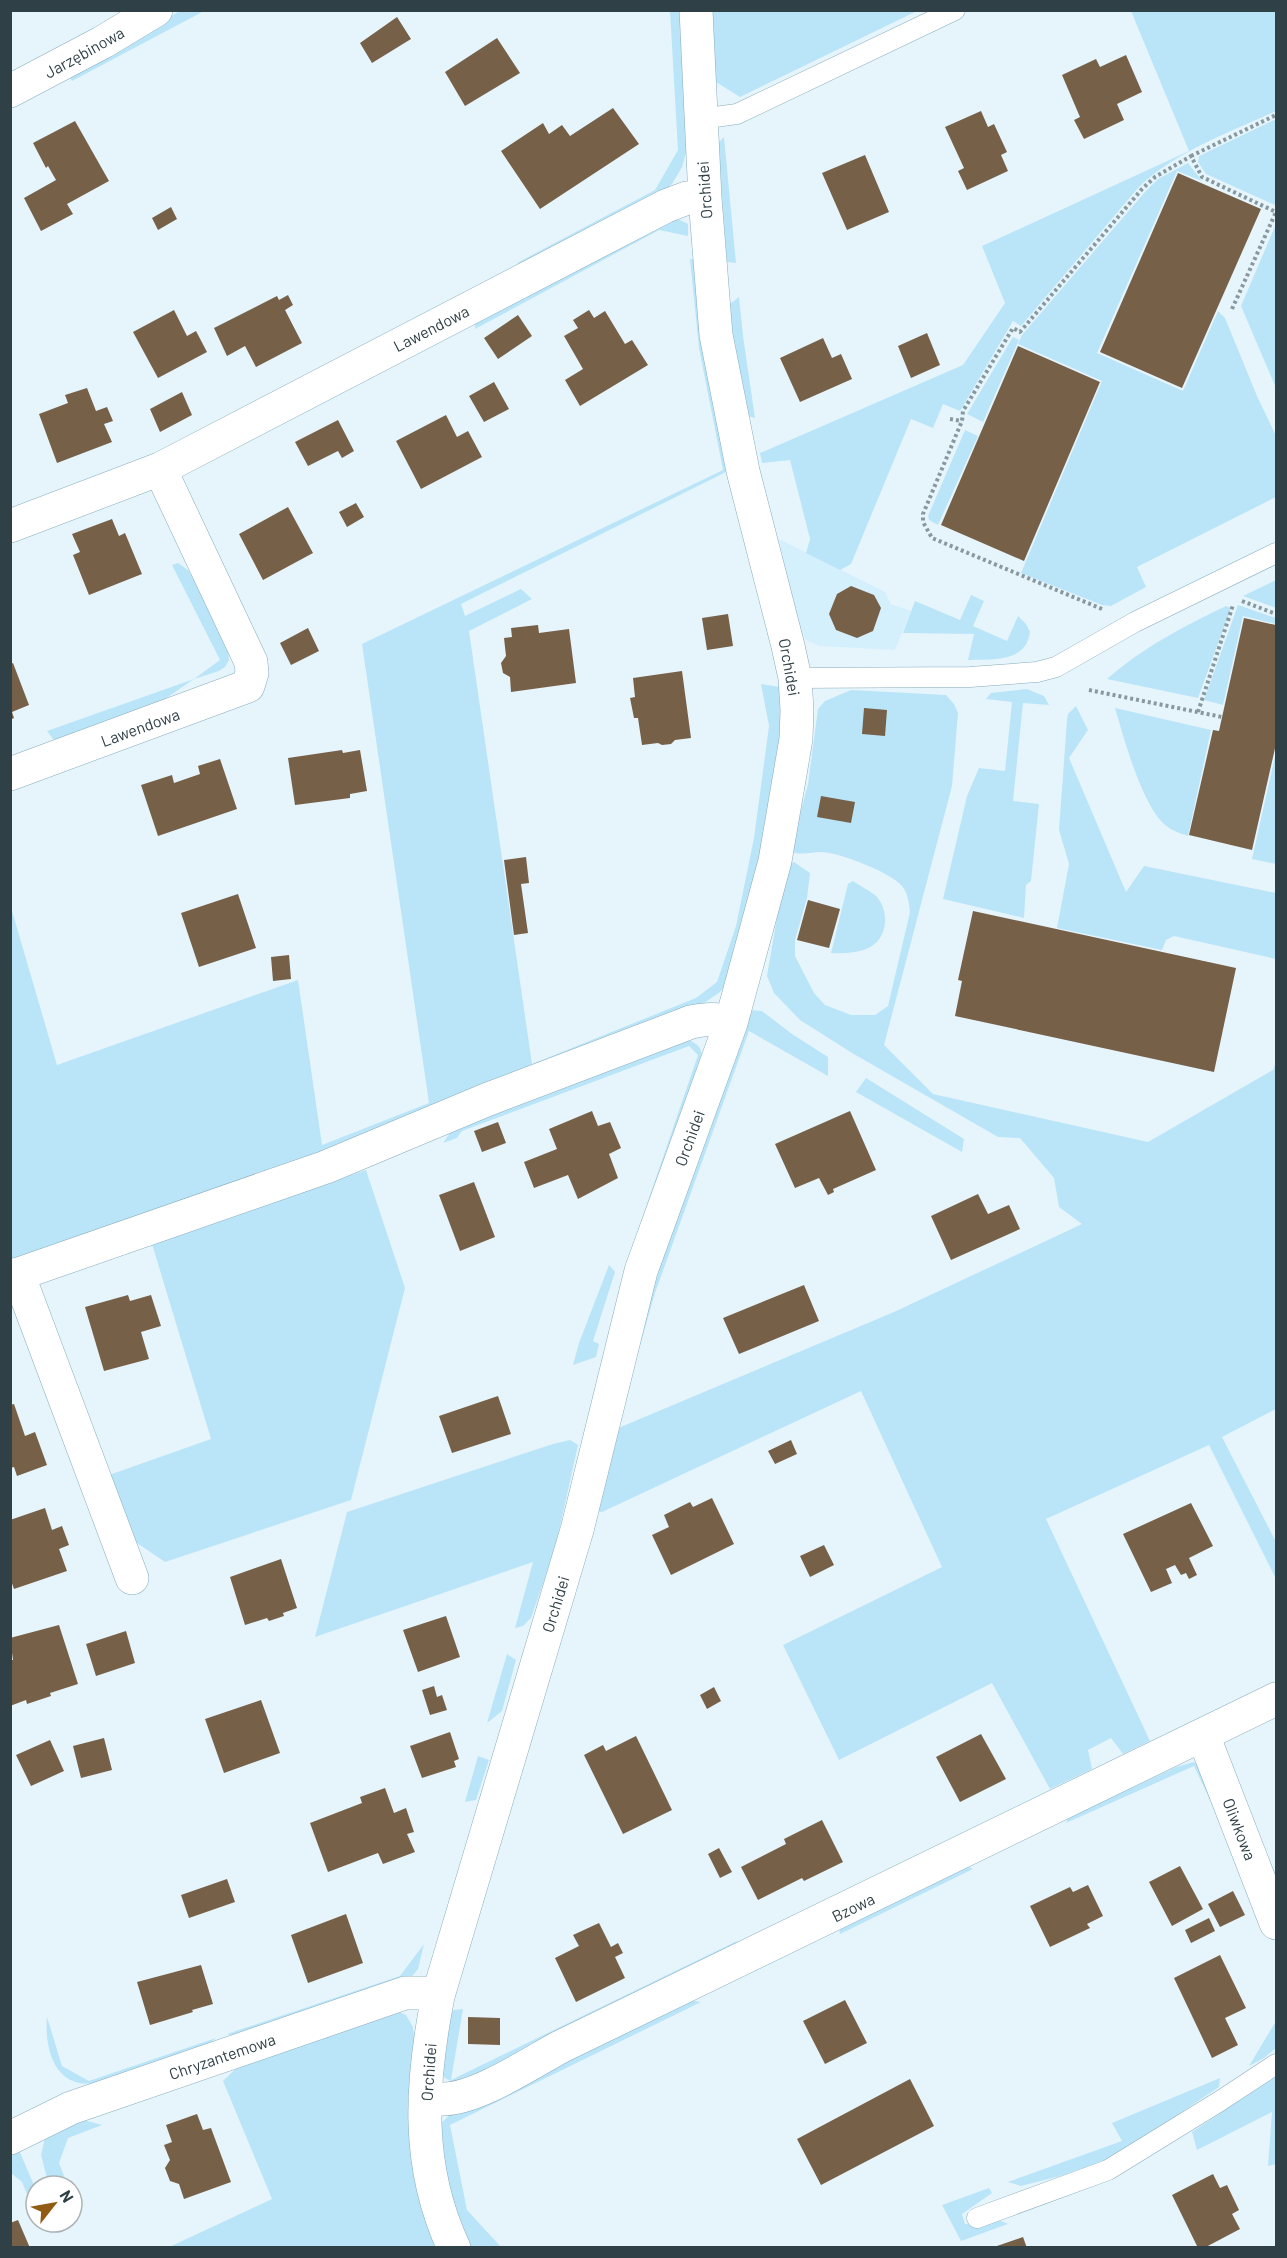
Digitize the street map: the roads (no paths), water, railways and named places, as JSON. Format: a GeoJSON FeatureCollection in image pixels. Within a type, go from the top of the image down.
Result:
{"type":"FeatureCollection","features":[{"type":"Feature","properties":{"kind":"street","name":"Jarzębinowa"},"geometry":{"type":"LineString","coordinates":[[10,91],[103,42],[156,10]]}},
{"type":"Feature","properties":{"kind":"street","name":"Orchidei"},"geometry":{"type":"LineString","coordinates":[[454,2247],[427,2165],[425,2097],[428,2057],[438,1996],[577,1530],[641,1271],[731,1023],[775,861],[796,739],[795,678],[743,471],[722,369],[714,312],[700,118],[696,10]]}},
{"type":"Feature","properties":{"kind":"street","name":"Lawendowa"},"geometry":{"type":"LineString","coordinates":[[10,526],[160,469],[666,206],[687,198],[705,198]]}},
{"type":"Feature","properties":{"kind":"street","name":"Lawendowa"},"geometry":{"type":"LineString","coordinates":[[10,774],[237,692],[248,686],[252,673],[251,662],[160,469]]}},
{"type":"Feature","properties":{"kind":"street"},"geometry":{"type":"LineString","coordinates":[[132,1578],[14,1276],[326,1167],[486,1100],[691,1022],[708,1018],[731,1023]]}},
{"type":"Feature","properties":{"kind":"street","name":"Bzowa"},"geometry":{"type":"LineString","coordinates":[[425,2097],[442,2100],[477,2090],[1276,1699]]}},
{"type":"Feature","properties":{"kind":"street","name":"Oliwkowa"},"geometry":{"type":"LineString","coordinates":[[1203,1735],[1276,1923]]}},
{"type":"Feature","properties":{"kind":"street","name":"Chryzantemowa"},"geometry":{"type":"LineString","coordinates":[[10,2138],[71,2108],[405,1993],[438,1996]]}},
{"type":"Feature","properties":{"kind":"lane"},"geometry":{"type":"LineString","coordinates":[[700,118],[736,114],[955,10]]}},
{"type":"Feature","properties":{"kind":"lane"},"geometry":{"type":"LineString","coordinates":[[795,678],[970,677],[1037,672],[1056,667],[1135,622],[1276,553]]}},
{"type":"Feature","properties":{"kind":"lane"},"geometry":{"type":"LineString","coordinates":[[977,2218],[1108,2170],[1276,2064]]}}]}
